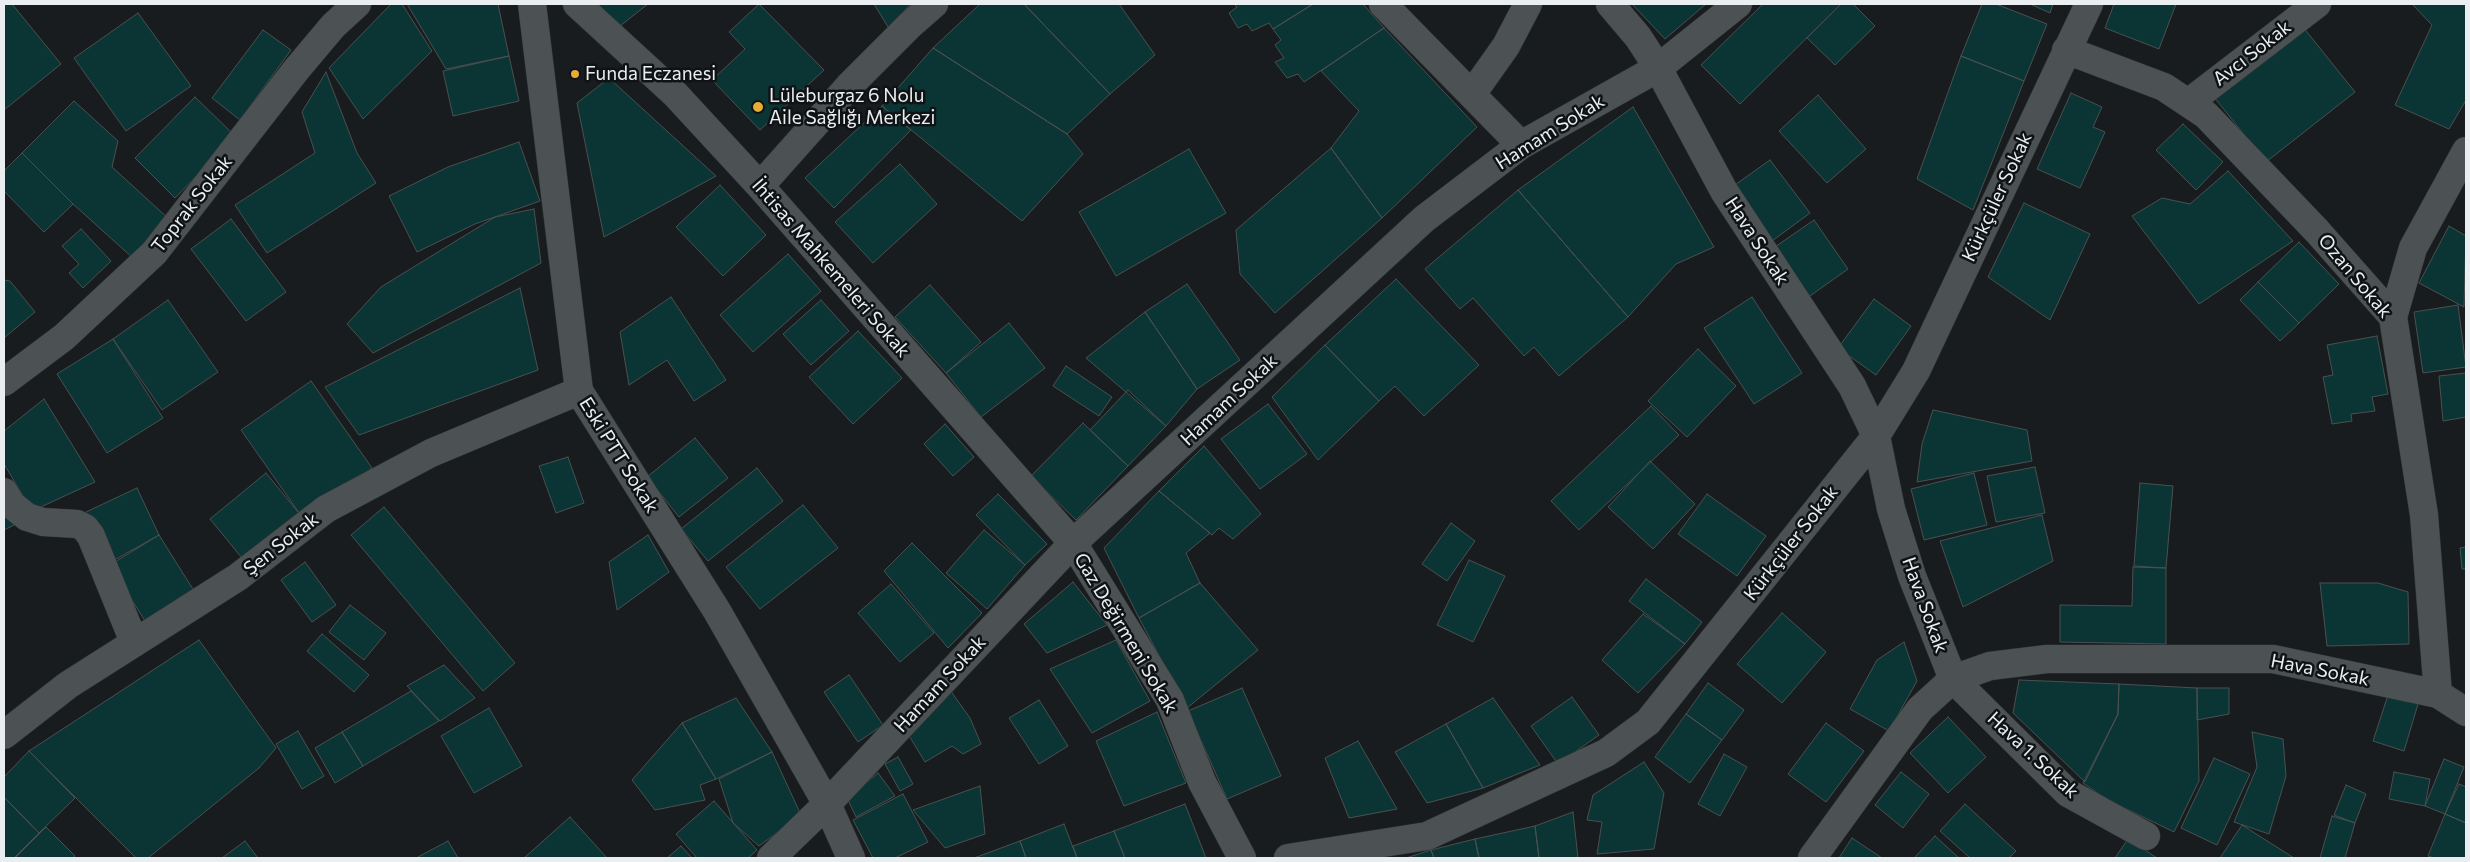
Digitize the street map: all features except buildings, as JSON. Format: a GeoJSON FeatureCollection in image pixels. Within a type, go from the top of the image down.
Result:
{"type":"FeatureCollection","features":[{"type":"Feature","properties":{"kind":"street","name":"Toprak Sokak"},"geometry":{"type":"LineString","coordinates":[[4,382],[64,337],[154,253],[296,70],[333,26],[357,4]]}},
{"type":"Feature","properties":{"kind":"street","name":"Eski PTT Sokak"},"geometry":{"type":"LineString","coordinates":[[532,4],[579,391],[717,611],[827,804],[851,858]]}},
{"type":"Feature","properties":{"kind":"street","name":"İhtisas Mahkemeleri Sokak"},"geometry":{"type":"LineString","coordinates":[[577,4],[675,94],[760,186],[1073,544]]}},
{"type":"Feature","properties":{"kind":"street"},"geometry":{"type":"LineString","coordinates":[[760,186],[850,85],[910,24],[934,4]]}},
{"type":"Feature","properties":{"kind":"street"},"geometry":{"type":"LineString","coordinates":[[1383,4],[1521,145]]}},
{"type":"Feature","properties":{"kind":"street"},"geometry":{"type":"LineString","coordinates":[[1472,94],[1506,46],[1528,4]]}},
{"type":"Feature","properties":{"kind":"street","name":"Hava Sokak"},"geometry":{"type":"LineString","coordinates":[[1610,4],[1638,36],[1658,68],[1724,191],[1852,386],[1876,436],[1894,517],[1912,576],[1952,679],[1990,666],[2047,659],[2273,659],[2438,694],[2466,712]]}},
{"type":"Feature","properties":{"kind":"street","name":"Hamam Sokak"},"geometry":{"type":"LineString","coordinates":[[771,858],[827,804],[1073,544],[1424,219],[1521,145],[1658,68],[1738,4]]}},
{"type":"Feature","properties":{"kind":"street","name":"Kürkçüler Sokak"},"geometry":{"type":"LineString","coordinates":[[1288,858],[1427,836],[1606,753],[1648,722],[1876,436],[1916,371],[2089,4]]}},
{"type":"Feature","properties":{"kind":"street","name":"Avcı Sokak"},"geometry":{"type":"LineString","coordinates":[[2188,103],[2317,4]]}},
{"type":"Feature","properties":{"kind":"street","name":"Ozan Sokak"},"geometry":{"type":"LineString","coordinates":[[2066,50],[2164,87],[2206,114],[2317,231],[2394,317],[2424,515],[2438,694]]}},
{"type":"Feature","properties":{"kind":"street"},"geometry":{"type":"LineString","coordinates":[[2394,317],[2413,248],[2466,151]]}},
{"type":"Feature","properties":{"kind":"street","name":"Şen Sokak"},"geometry":{"type":"LineString","coordinates":[[4,735],[68,684],[238,577],[326,509],[431,453],[579,391]]}},
{"type":"Feature","properties":{"kind":"street"},"geometry":{"type":"LineString","coordinates":[[4,492],[12,505],[27,518],[43,522],[76,524],[85,528],[91,536],[134,642]]}},
{"type":"Feature","properties":{"kind":"street","name":"Gaz Değirmeni Sokak"},"geometry":{"type":"LineString","coordinates":[[1073,544],[1170,700],[1202,782],[1242,858]]}},
{"type":"Feature","properties":{"kind":"street"},"geometry":{"type":"LineString","coordinates":[[1812,858],[1920,709],[1952,679]]}},
{"type":"Feature","properties":{"kind":"street","name":"Hava 1. Sokak"},"geometry":{"type":"LineString","coordinates":[[1952,679],[2068,793],[2146,836]]}},
{"type":"Feature","properties":{"kind":"place","name":"Funda Eczanesi"},"geometry":{"type":"Point","coordinates":[575,74]}},
{"type":"Feature","properties":{"kind":"place","name":"Lüleburgaz 6 Nolu Aile Sağlığı Merkezi"},"geometry":{"type":"Point","coordinates":[758,107]}}]}
